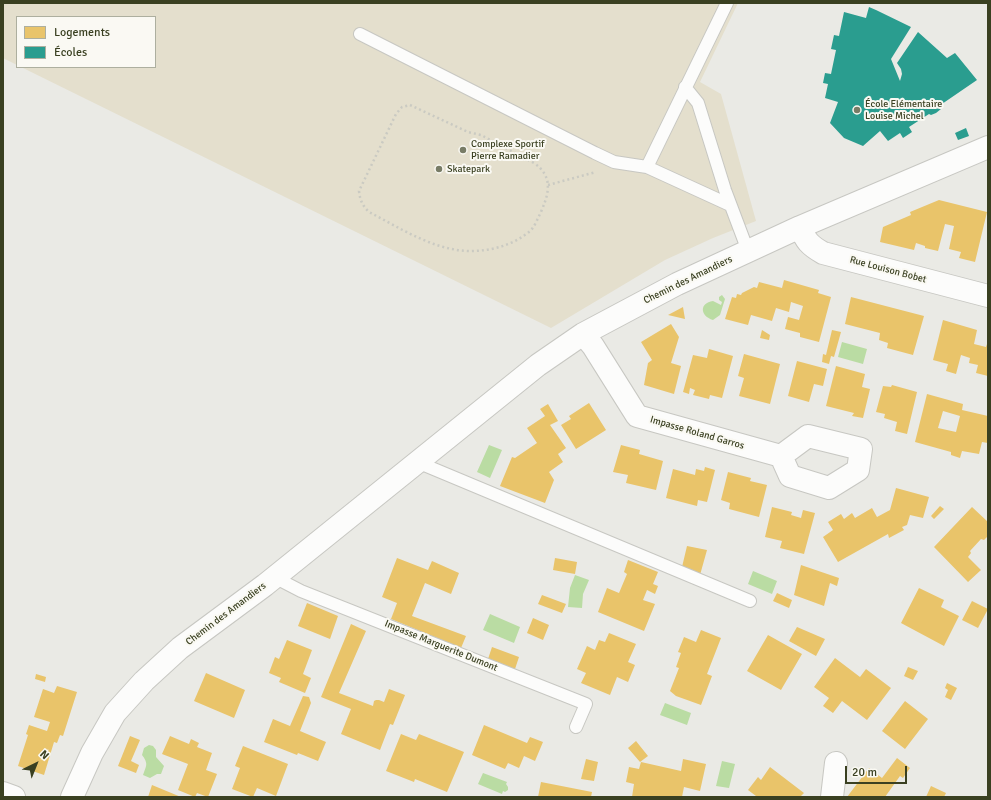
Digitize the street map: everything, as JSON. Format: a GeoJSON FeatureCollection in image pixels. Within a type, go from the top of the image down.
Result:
{"type":"FeatureCollection","features":[{"type":"Feature","properties":{"kind":"street","name":"Chemin des Amandiers"},"geometry":{"type":"LineString","coordinates":[[72,797],[92,752],[115,713],[144,681],[180,648],[274,578],[538,365],[583,334],[677,284],[800,227],[988,147]]}},
{"type":"Feature","properties":{"kind":"street","name":"Rue Louison Bobet"},"geometry":{"type":"LineString","coordinates":[[800,227],[805,240],[823,253],[988,296]]}},
{"type":"Feature","properties":{"kind":"street","name":"Impasse Roland Garros"},"geometry":{"type":"LineString","coordinates":[[583,334],[637,416],[782,456]]}},
{"type":"Feature","properties":{"kind":"street"},"geometry":{"type":"LineString","coordinates":[[832,797],[836,763]]}},
{"type":"Feature","properties":{"kind":"street"},"geometry":{"type":"LineString","coordinates":[[3,793],[14,797]]}},
{"type":"Feature","properties":{"kind":"lane"},"geometry":{"type":"LineString","coordinates":[[647,167],[727,3]]}},
{"type":"Feature","properties":{"kind":"lane"},"geometry":{"type":"LineString","coordinates":[[360,34],[614,162],[647,167],[730,205]]}},
{"type":"Feature","properties":{"kind":"lane"},"geometry":{"type":"LineString","coordinates":[[685,87],[698,103],[730,205],[748,251]]}},
{"type":"Feature","properties":{"kind":"lane"},"geometry":{"type":"LineString","coordinates":[[417,462],[750,601]]}},
{"type":"Feature","properties":{"kind":"lane","name":"Impasse Marguerite Dumont"},"geometry":{"type":"LineString","coordinates":[[274,578],[300,591],[586,704],[576,727]]}},
{"type":"Feature","properties":{"kind":"path"},"geometry":{"type":"LineString","coordinates":[[410,106],[468,132],[481,135],[534,163],[546,174],[548,190],[543,208],[530,231],[503,247],[490,250],[470,251],[456,250],[437,244],[417,236],[370,212],[364,206],[358,191],[396,114],[402,107],[410,106]]}},
{"type":"Feature","properties":{"kind":"shaded area","name":"Complexe Sportif Pierre Ramadier"},"geometry":{"type":"Polygon","coordinates":[[[3,3],[738,3],[700,82],[721,94],[756,221],[713,238],[665,260],[551,328],[23,68],[156,68],[156,16],[16,16],[16,64],[3,58],[3,3]]]}},
{"type":"Feature","properties":{"kind":"shaded area"},"geometry":{"type":"Polygon","coordinates":[[[722,295],[725,299],[720,315],[713,320],[706,316],[703,307],[708,302],[713,301],[721,305],[722,302],[719,300],[719,297],[722,295]]]}},
{"type":"Feature","properties":{"kind":"shaded area"},"geometry":{"type":"Polygon","coordinates":[[[842,342],[867,349],[863,364],[838,357],[842,342]]]}},
{"type":"Feature","properties":{"kind":"shaded area"},"geometry":{"type":"Polygon","coordinates":[[[489,445],[502,450],[490,478],[477,472],[489,445]]]}},
{"type":"Feature","properties":{"kind":"shaded area"},"geometry":{"type":"Polygon","coordinates":[[[753,571],[777,581],[772,594],[748,584],[753,571]]]}},
{"type":"Feature","properties":{"kind":"shaded area"},"geometry":{"type":"Polygon","coordinates":[[[575,575],[589,580],[583,594],[582,608],[568,607],[570,588],[575,575]]]}},
{"type":"Feature","properties":{"kind":"shaded area"},"geometry":{"type":"Polygon","coordinates":[[[490,614],[520,627],[514,643],[483,630],[490,614]]]}},
{"type":"Feature","properties":{"kind":"shaded area"},"geometry":{"type":"Polygon","coordinates":[[[665,703],[691,713],[687,725],[660,715],[665,703]]]}},
{"type":"Feature","properties":{"kind":"shaded area"},"geometry":{"type":"Polygon","coordinates":[[[149,745],[153,746],[156,750],[156,757],[164,766],[161,774],[157,774],[150,778],[143,775],[146,763],[142,755],[144,748],[149,745]]]}},
{"type":"Feature","properties":{"kind":"shaded area"},"geometry":{"type":"Polygon","coordinates":[[[722,761],[735,764],[729,788],[716,786],[722,761]]]}},
{"type":"Feature","properties":{"kind":"shaded area"},"geometry":{"type":"Polygon","coordinates":[[[483,773],[507,782],[506,784],[508,790],[505,792],[503,791],[502,794],[478,784],[483,773]]]}},
{"type":"Feature","properties":{"kind":"building: Logements"},"geometry":{"type":"Polygon","coordinates":[[[939,200],[987,212],[975,262],[959,258],[961,252],[949,249],[954,226],[945,224],[938,251],[925,248],[925,246],[916,243],[914,250],[880,242],[883,227],[911,215],[910,212],[939,200]]]}},
{"type":"Feature","properties":{"kind":"building: Logements"},"geometry":{"type":"Polygon","coordinates":[[[784,280],[819,290],[818,293],[831,297],[819,342],[800,337],[800,333],[785,329],[788,317],[799,320],[803,306],[791,302],[789,312],[776,308],[772,321],[751,315],[748,325],[725,319],[732,297],[736,298],[737,294],[741,295],[754,287],[757,288],[759,282],[782,288],[784,280]]]}},
{"type":"Feature","properties":{"kind":"building: Logements"},"geometry":{"type":"Polygon","coordinates":[[[851,297],[924,316],[913,355],[887,348],[888,343],[879,340],[880,333],[845,324],[851,297]]]}},
{"type":"Feature","properties":{"kind":"building: Logements"},"geometry":{"type":"Polygon","coordinates":[[[683,307],[685,319],[668,315],[683,307]]]}},
{"type":"Feature","properties":{"kind":"building: Logements"},"geometry":{"type":"Polygon","coordinates":[[[943,320],[977,330],[974,344],[986,347],[988,341],[988,376],[976,373],[978,365],[969,363],[970,358],[961,355],[956,374],[946,371],[948,364],[933,360],[943,320]]]}},
{"type":"Feature","properties":{"kind":"building: Logements"},"geometry":{"type":"Polygon","coordinates":[[[671,324],[679,337],[671,363],[681,366],[674,394],[644,385],[648,363],[652,360],[641,342],[671,324]]]}},
{"type":"Feature","properties":{"kind":"building: Logements"},"geometry":{"type":"Polygon","coordinates":[[[762,330],[770,335],[769,340],[760,338],[762,330]]]}},
{"type":"Feature","properties":{"kind":"building: Logements"},"geometry":{"type":"Polygon","coordinates":[[[832,330],[841,332],[834,357],[831,356],[829,364],[822,362],[823,354],[826,355],[832,330]]]}},
{"type":"Feature","properties":{"kind":"building: Logements"},"geometry":{"type":"Polygon","coordinates":[[[709,349],[733,356],[722,398],[710,395],[709,399],[693,395],[695,390],[690,388],[689,394],[683,392],[693,355],[707,358],[709,349]]]}},
{"type":"Feature","properties":{"kind":"building: Logements"},"geometry":{"type":"Polygon","coordinates":[[[744,354],[780,364],[770,404],[739,396],[744,378],[738,376],[744,354]]]}},
{"type":"Feature","properties":{"kind":"building: Logements"},"geometry":{"type":"Polygon","coordinates":[[[797,361],[827,369],[823,386],[814,384],[809,402],[788,396],[797,361]]]}},
{"type":"Feature","properties":{"kind":"building: Logements"},"geometry":{"type":"Polygon","coordinates":[[[836,366],[865,374],[862,387],[870,389],[863,418],[852,416],[854,413],[826,406],[836,366]]]}},
{"type":"Feature","properties":{"kind":"building: Logements"},"geometry":{"type":"Polygon","coordinates":[[[892,385],[917,392],[907,434],[895,431],[897,422],[884,418],[885,414],[876,412],[883,386],[891,387],[892,385]]]}},
{"type":"Feature","properties":{"kind":"building: Logements"},"geometry":{"type":"Polygon","coordinates":[[[927,394],[963,404],[962,410],[988,416],[988,443],[982,442],[979,454],[962,451],[960,458],[951,455],[951,452],[915,442],[927,394]],[[943,411],[938,428],[956,432],[960,416],[943,411]]]}},
{"type":"Feature","properties":{"kind":"building: Logements"},"geometry":{"type":"Polygon","coordinates":[[[589,403],[606,430],[576,449],[561,425],[571,419],[569,416],[589,403]]]}},
{"type":"Feature","properties":{"kind":"building: Logements"},"geometry":{"type":"Polygon","coordinates":[[[548,404],[558,421],[550,425],[566,448],[558,454],[563,462],[549,472],[554,480],[545,503],[500,486],[512,457],[515,458],[537,443],[527,428],[545,416],[540,409],[548,404]]]}},
{"type":"Feature","properties":{"kind":"building: Logements"},"geometry":{"type":"Polygon","coordinates":[[[621,445],[640,450],[639,454],[663,461],[656,490],[626,483],[628,475],[613,472],[621,445]]]}},
{"type":"Feature","properties":{"kind":"building: Logements"},"geometry":{"type":"Polygon","coordinates":[[[705,467],[715,470],[707,502],[698,500],[697,506],[666,498],[673,469],[695,475],[696,469],[704,471],[705,467]]]}},
{"type":"Feature","properties":{"kind":"building: Logements"},"geometry":{"type":"Polygon","coordinates":[[[728,472],[751,478],[750,481],[767,485],[759,517],[729,509],[730,503],[721,500],[728,472]]]}},
{"type":"Feature","properties":{"kind":"building: Logements"},"geometry":{"type":"Polygon","coordinates":[[[896,488],[929,497],[923,518],[910,515],[907,525],[902,527],[904,530],[889,538],[888,534],[838,562],[823,537],[833,530],[828,522],[841,514],[844,519],[852,513],[855,518],[872,508],[877,517],[890,510],[896,488]]]}},
{"type":"Feature","properties":{"kind":"building: Logements"},"geometry":{"type":"Polygon","coordinates":[[[940,506],[944,509],[934,519],[931,516],[940,506]]]}},
{"type":"Feature","properties":{"kind":"building: Logements"},"geometry":{"type":"Polygon","coordinates":[[[772,507],[792,512],[791,515],[801,518],[803,510],[815,513],[804,554],[780,548],[782,541],[765,537],[772,507]]]}},
{"type":"Feature","properties":{"kind":"building: Logements"},"geometry":{"type":"Polygon","coordinates":[[[972,507],[988,522],[988,536],[984,540],[981,539],[970,551],[971,553],[968,557],[981,570],[968,582],[934,547],[972,507]]]}},
{"type":"Feature","properties":{"kind":"building: Logements"},"geometry":{"type":"Polygon","coordinates":[[[687,546],[707,550],[700,575],[682,567],[687,546]]]}},
{"type":"Feature","properties":{"kind":"building: Logements"},"geometry":{"type":"Polygon","coordinates":[[[397,558],[428,570],[432,561],[459,573],[451,594],[425,583],[412,616],[466,636],[461,648],[391,619],[397,603],[382,597],[397,558]]]}},
{"type":"Feature","properties":{"kind":"building: Logements"},"geometry":{"type":"Polygon","coordinates":[[[555,558],[577,562],[575,574],[553,570],[555,558]]]}},
{"type":"Feature","properties":{"kind":"building: Logements"},"geometry":{"type":"Polygon","coordinates":[[[628,560],[658,572],[653,584],[658,586],[655,594],[647,590],[643,600],[655,604],[644,631],[598,612],[607,588],[619,593],[627,574],[624,572],[628,560]]]}},
{"type":"Feature","properties":{"kind":"building: Logements"},"geometry":{"type":"Polygon","coordinates":[[[801,565],[839,578],[837,586],[830,583],[824,606],[794,595],[801,565]]]}},
{"type":"Feature","properties":{"kind":"building: Logements"},"geometry":{"type":"Polygon","coordinates":[[[919,588],[944,600],[941,607],[959,616],[944,646],[901,623],[919,588]]]}},
{"type":"Feature","properties":{"kind":"building: Logements"},"geometry":{"type":"Polygon","coordinates":[[[777,593],[792,600],[789,608],[773,601],[777,593]]]}},
{"type":"Feature","properties":{"kind":"building: Logements"},"geometry":{"type":"Polygon","coordinates":[[[542,595],[566,604],[562,613],[538,604],[542,595]]]}},
{"type":"Feature","properties":{"kind":"building: Logements"},"geometry":{"type":"Polygon","coordinates":[[[972,601],[988,609],[978,628],[962,620],[972,601]]]}},
{"type":"Feature","properties":{"kind":"building: Logements"},"geometry":{"type":"Polygon","coordinates":[[[307,603],[338,616],[330,639],[298,626],[307,603]]]}},
{"type":"Feature","properties":{"kind":"building: Logements"},"geometry":{"type":"Polygon","coordinates":[[[533,618],[549,625],[543,640],[527,633],[533,618]]]}},
{"type":"Feature","properties":{"kind":"building: Logements"},"geometry":{"type":"Polygon","coordinates":[[[351,624],[366,631],[339,693],[373,706],[374,701],[376,700],[384,702],[389,689],[405,695],[393,725],[390,724],[380,750],[341,734],[351,709],[321,697],[351,624]]]}},
{"type":"Feature","properties":{"kind":"building: Logements"},"geometry":{"type":"Polygon","coordinates":[[[797,627],[825,639],[816,656],[789,641],[797,627]]]}},
{"type":"Feature","properties":{"kind":"building: Logements"},"geometry":{"type":"Polygon","coordinates":[[[701,630],[721,638],[707,674],[712,676],[701,705],[676,696],[670,691],[679,668],[676,667],[681,653],[678,652],[684,637],[696,642],[701,630]]]}},
{"type":"Feature","properties":{"kind":"building: Logements"},"geometry":{"type":"Polygon","coordinates":[[[609,633],[636,644],[628,662],[635,665],[628,682],[617,677],[610,695],[581,683],[586,673],[577,669],[587,646],[595,650],[599,640],[605,642],[609,633]]]}},
{"type":"Feature","properties":{"kind":"building: Logements"},"geometry":{"type":"Polygon","coordinates":[[[768,635],[802,654],[781,690],[747,671],[768,635]]]}},
{"type":"Feature","properties":{"kind":"building: Logements"},"geometry":{"type":"Polygon","coordinates":[[[287,640],[312,650],[303,674],[311,678],[305,693],[279,682],[281,678],[269,673],[275,657],[279,659],[287,640]]]}},
{"type":"Feature","properties":{"kind":"building: Logements"},"geometry":{"type":"Polygon","coordinates":[[[492,647],[519,657],[515,669],[488,659],[492,647]]]}},
{"type":"Feature","properties":{"kind":"building: Logements"},"geometry":{"type":"Polygon","coordinates":[[[835,658],[860,677],[866,669],[891,688],[867,720],[842,701],[833,713],[823,706],[829,698],[814,687],[835,658]]]}},
{"type":"Feature","properties":{"kind":"building: Logements"},"geometry":{"type":"Polygon","coordinates":[[[908,667],[918,671],[913,680],[904,676],[908,667]]]}},
{"type":"Feature","properties":{"kind":"building: Logements"},"geometry":{"type":"Polygon","coordinates":[[[206,673],[245,690],[234,718],[194,701],[206,673]]]}},
{"type":"Feature","properties":{"kind":"building: Logements"},"geometry":{"type":"Polygon","coordinates":[[[36,674],[46,677],[45,682],[35,679],[36,674]]]}},
{"type":"Feature","properties":{"kind":"building: Logements"},"geometry":{"type":"Polygon","coordinates":[[[947,683],[957,688],[951,700],[945,697],[948,690],[945,688],[947,683]]]}},
{"type":"Feature","properties":{"kind":"building: Logements"},"geometry":{"type":"Polygon","coordinates":[[[57,686],[77,692],[63,736],[60,735],[57,743],[54,742],[44,775],[18,766],[28,735],[26,734],[29,725],[47,731],[50,722],[34,717],[43,689],[54,693],[57,686]]]}},
{"type":"Feature","properties":{"kind":"building: Logements"},"geometry":{"type":"Polygon","coordinates":[[[303,696],[309,697],[311,703],[300,731],[326,742],[318,761],[298,753],[297,755],[264,742],[273,719],[290,726],[303,696]]]}},
{"type":"Feature","properties":{"kind":"building: Logements"},"geometry":{"type":"Polygon","coordinates":[[[905,701],[928,719],[905,749],[882,731],[905,701]]]}},
{"type":"Feature","properties":{"kind":"building: Logements"},"geometry":{"type":"Polygon","coordinates":[[[484,725],[527,743],[530,737],[543,742],[535,761],[524,756],[519,768],[508,763],[505,769],[472,755],[484,725]]]}},
{"type":"Feature","properties":{"kind":"building: Logements"},"geometry":{"type":"Polygon","coordinates":[[[401,734],[416,740],[419,734],[464,752],[447,792],[415,779],[414,782],[386,771],[401,734]]]}},
{"type":"Feature","properties":{"kind":"building: Logements"},"geometry":{"type":"Polygon","coordinates":[[[130,736],[140,740],[131,761],[139,765],[136,773],[118,766],[130,736]]]}},
{"type":"Feature","properties":{"kind":"building: Logements"},"geometry":{"type":"Polygon","coordinates":[[[170,736],[189,744],[191,739],[199,743],[197,747],[212,753],[206,770],[217,774],[208,797],[197,793],[195,797],[178,790],[188,764],[162,754],[170,736]]]}},
{"type":"Feature","properties":{"kind":"building: Logements"},"geometry":{"type":"Polygon","coordinates":[[[636,741],[648,756],[640,762],[628,748],[636,741]]]}},
{"type":"Feature","properties":{"kind":"building: Logements"},"geometry":{"type":"Polygon","coordinates":[[[243,746],[288,764],[276,796],[257,788],[253,797],[232,789],[240,768],[235,766],[243,746]]]}},
{"type":"Feature","properties":{"kind":"building: Logements"},"geometry":{"type":"Polygon","coordinates":[[[897,758],[910,768],[903,778],[900,776],[885,797],[847,797],[869,768],[882,778],[897,758]]]}},
{"type":"Feature","properties":{"kind":"building: Logements"},"geometry":{"type":"Polygon","coordinates":[[[586,759],[598,762],[594,781],[581,779],[586,759]]]}},
{"type":"Feature","properties":{"kind":"building: Logements"},"geometry":{"type":"Polygon","coordinates":[[[683,759],[706,764],[700,791],[684,787],[682,797],[632,797],[634,784],[626,782],[629,767],[639,769],[641,762],[681,771],[683,759]]]}},
{"type":"Feature","properties":{"kind":"building: Logements"},"geometry":{"type":"Polygon","coordinates":[[[770,767],[804,793],[800,797],[755,797],[756,796],[748,790],[758,777],[761,780],[770,767]]]}},
{"type":"Feature","properties":{"kind":"building: Logements"},"geometry":{"type":"Polygon","coordinates":[[[541,782],[592,792],[591,797],[538,797],[541,782]]]}},
{"type":"Feature","properties":{"kind":"building: Logements"},"geometry":{"type":"Polygon","coordinates":[[[152,785],[181,797],[148,797],[152,785]]]}},
{"type":"Feature","properties":{"kind":"building: Logements"},"geometry":{"type":"Polygon","coordinates":[[[931,786],[946,793],[944,797],[926,797],[931,786]]]}},
{"type":"Feature","properties":{"kind":"building: Écoles"},"geometry":{"type":"Polygon","coordinates":[[[869,7],[911,27],[891,59],[900,81],[902,74],[897,63],[918,32],[947,58],[955,53],[977,80],[939,106],[941,109],[936,113],[931,115],[929,114],[909,127],[912,132],[903,138],[900,133],[888,141],[880,131],[863,146],[844,138],[830,123],[838,102],[825,98],[828,84],[823,83],[825,73],[831,74],[836,50],[831,49],[834,35],[839,36],[844,12],[866,18],[869,7]]]}},
{"type":"Feature","properties":{"kind":"building: Écoles"},"geometry":{"type":"Polygon","coordinates":[[[966,128],[969,136],[958,140],[955,133],[966,128]]]}},
{"type":"Feature","properties":{"kind":"place","name":"École Elémentaire Louise Michel"},"geometry":{"type":"Point","coordinates":[857,110]}},
{"type":"Feature","properties":{"kind":"place","name":"Complexe Sportif Pierre Ramadier"},"geometry":{"type":"Point","coordinates":[463,150]}},
{"type":"Feature","properties":{"kind":"place","name":"Skatepark"},"geometry":{"type":"Point","coordinates":[439,169]}}]}
